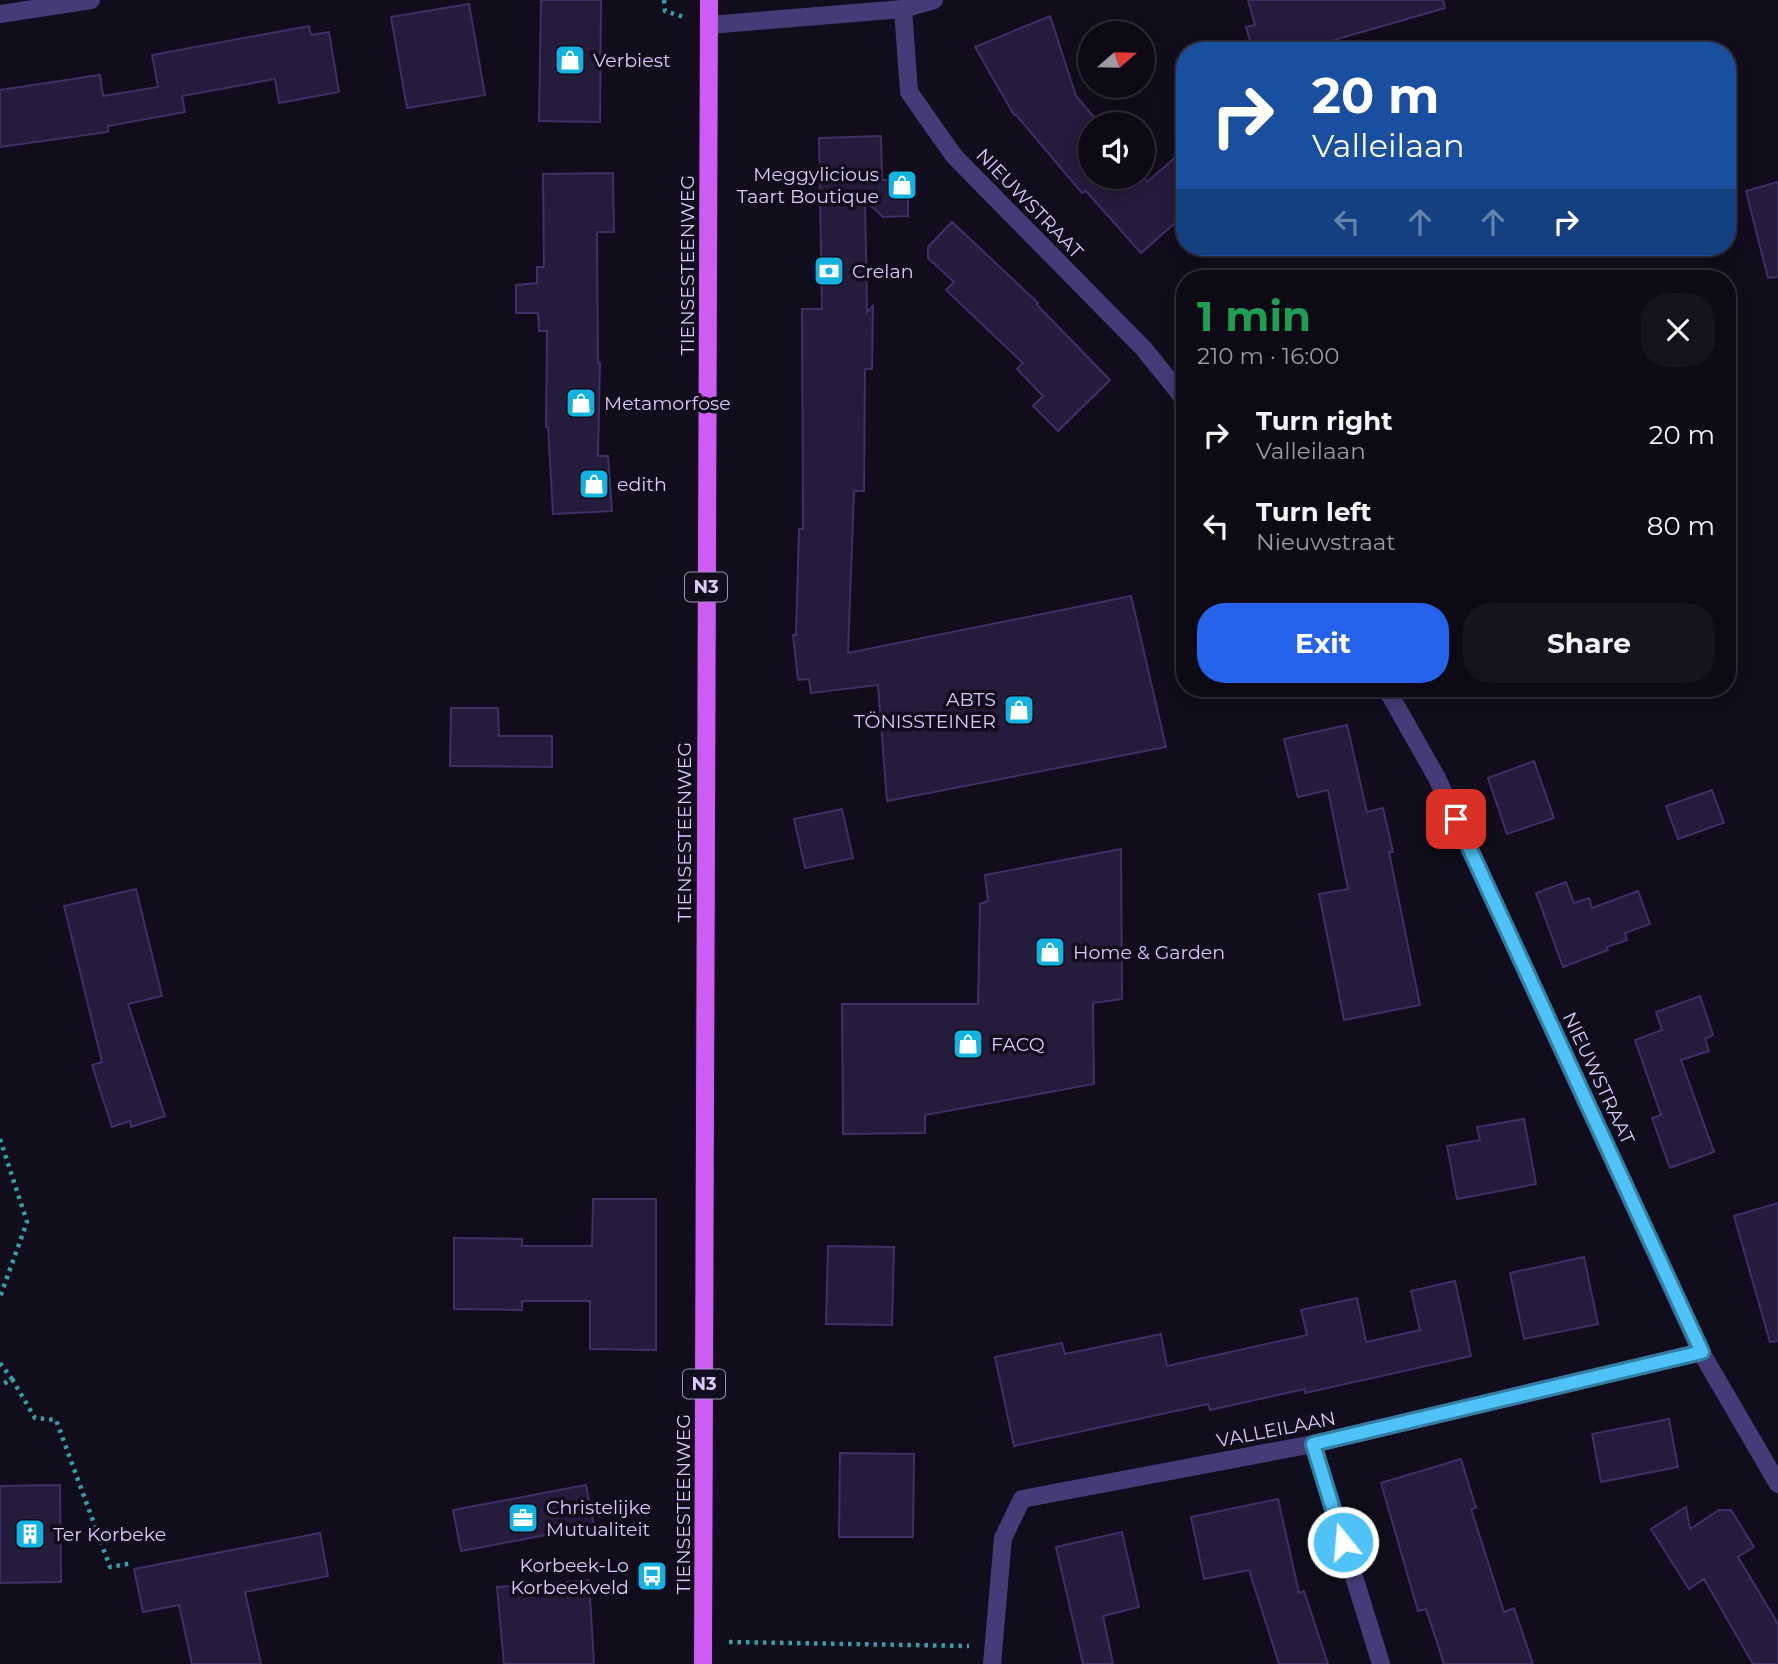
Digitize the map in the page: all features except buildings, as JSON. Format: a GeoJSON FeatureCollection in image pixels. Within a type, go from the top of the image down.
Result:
{"type":"FeatureCollection","features":[{"type":"Feature","properties":{"kind":"main road","name":"TIENSESTEENWEG"},"geometry":{"type":"LineString","coordinates":[[703,1664],[709,0]]}},
{"type":"Feature","properties":{"kind":"street"},"geometry":{"type":"LineString","coordinates":[[0,14],[91,0]]}},
{"type":"Feature","properties":{"kind":"street"},"geometry":{"type":"LineString","coordinates":[[709,25],[903,9],[934,0]]}},
{"type":"Feature","properties":{"kind":"street","name":"NIEUWSTRAAT"},"geometry":{"type":"LineString","coordinates":[[903,9],[909,92],[954,156],[1144,349],[1176,389]]}},
{"type":"Feature","properties":{"kind":"street","name":"NIEUWSTRAAT"},"geometry":{"type":"LineString","coordinates":[[1391,697],[1437,778],[1702,1352],[1778,1484]]}},
{"type":"Feature","properties":{"kind":"street","name":"VALLEILAAN"},"geometry":{"type":"LineString","coordinates":[[992,1655],[1003,1538],[1022,1499],[1313,1444],[1702,1352]]}},
{"type":"Feature","properties":{"kind":"street"},"geometry":{"type":"LineString","coordinates":[[1313,1444],[1381,1664]]}},
{"type":"Feature","properties":{"kind":"path"},"geometry":{"type":"LineString","coordinates":[[664,0],[665,11]]}},
{"type":"Feature","properties":{"kind":"path"},"geometry":{"type":"LineString","coordinates":[[0,1139],[27,1222],[0,1297]]}},
{"type":"Feature","properties":{"kind":"path"},"geometry":{"type":"LineString","coordinates":[[0,1363],[35,1418],[56,1420],[110,1567],[133,1563]]}},
{"type":"Feature","properties":{"kind":"path"},"geometry":{"type":"LineString","coordinates":[[0,1386],[12,1379]]}},
{"type":"Feature","properties":{"kind":"path"},"geometry":{"type":"LineString","coordinates":[[704,1641],[992,1655]]}},
{"type":"Feature","properties":{"kind":"place","name":"Verbiest"},"geometry":{"type":"Point","coordinates":[570,60]}},
{"type":"Feature","properties":{"kind":"place","name":"Meggylicious Taart Boutique"},"geometry":{"type":"Point","coordinates":[902,185]}},
{"type":"Feature","properties":{"kind":"place","name":"Crelan"},"geometry":{"type":"Point","coordinates":[829,271]}},
{"type":"Feature","properties":{"kind":"place","name":"Metamorfose"},"geometry":{"type":"Point","coordinates":[581,403]}},
{"type":"Feature","properties":{"kind":"place","name":"edith"},"geometry":{"type":"Point","coordinates":[594,484]}},
{"type":"Feature","properties":{"kind":"place","name":"ABTS TÖNISSTEINER"},"geometry":{"type":"Point","coordinates":[1019,710]}},
{"type":"Feature","properties":{"kind":"place","name":"Home & Garden"},"geometry":{"type":"Point","coordinates":[1050,952]}},
{"type":"Feature","properties":{"kind":"place","name":"FACQ"},"geometry":{"type":"Point","coordinates":[968,1044]}},
{"type":"Feature","properties":{"kind":"place","name":"Christelijke Mutualiteit"},"geometry":{"type":"Point","coordinates":[523,1518]}},
{"type":"Feature","properties":{"kind":"place","name":"Ter Korbeke"},"geometry":{"type":"Point","coordinates":[30,1534]}},
{"type":"Feature","properties":{"kind":"place","name":"Korbeek-Lo Korbeekveld"},"geometry":{"type":"Point","coordinates":[652,1576]}},
{"type":"Feature","properties":{"kind":"route"},"geometry":{"type":"LineString","coordinates":[[1343,1542],[1313,1444],[1702,1352],[1456,819]]}}]}
